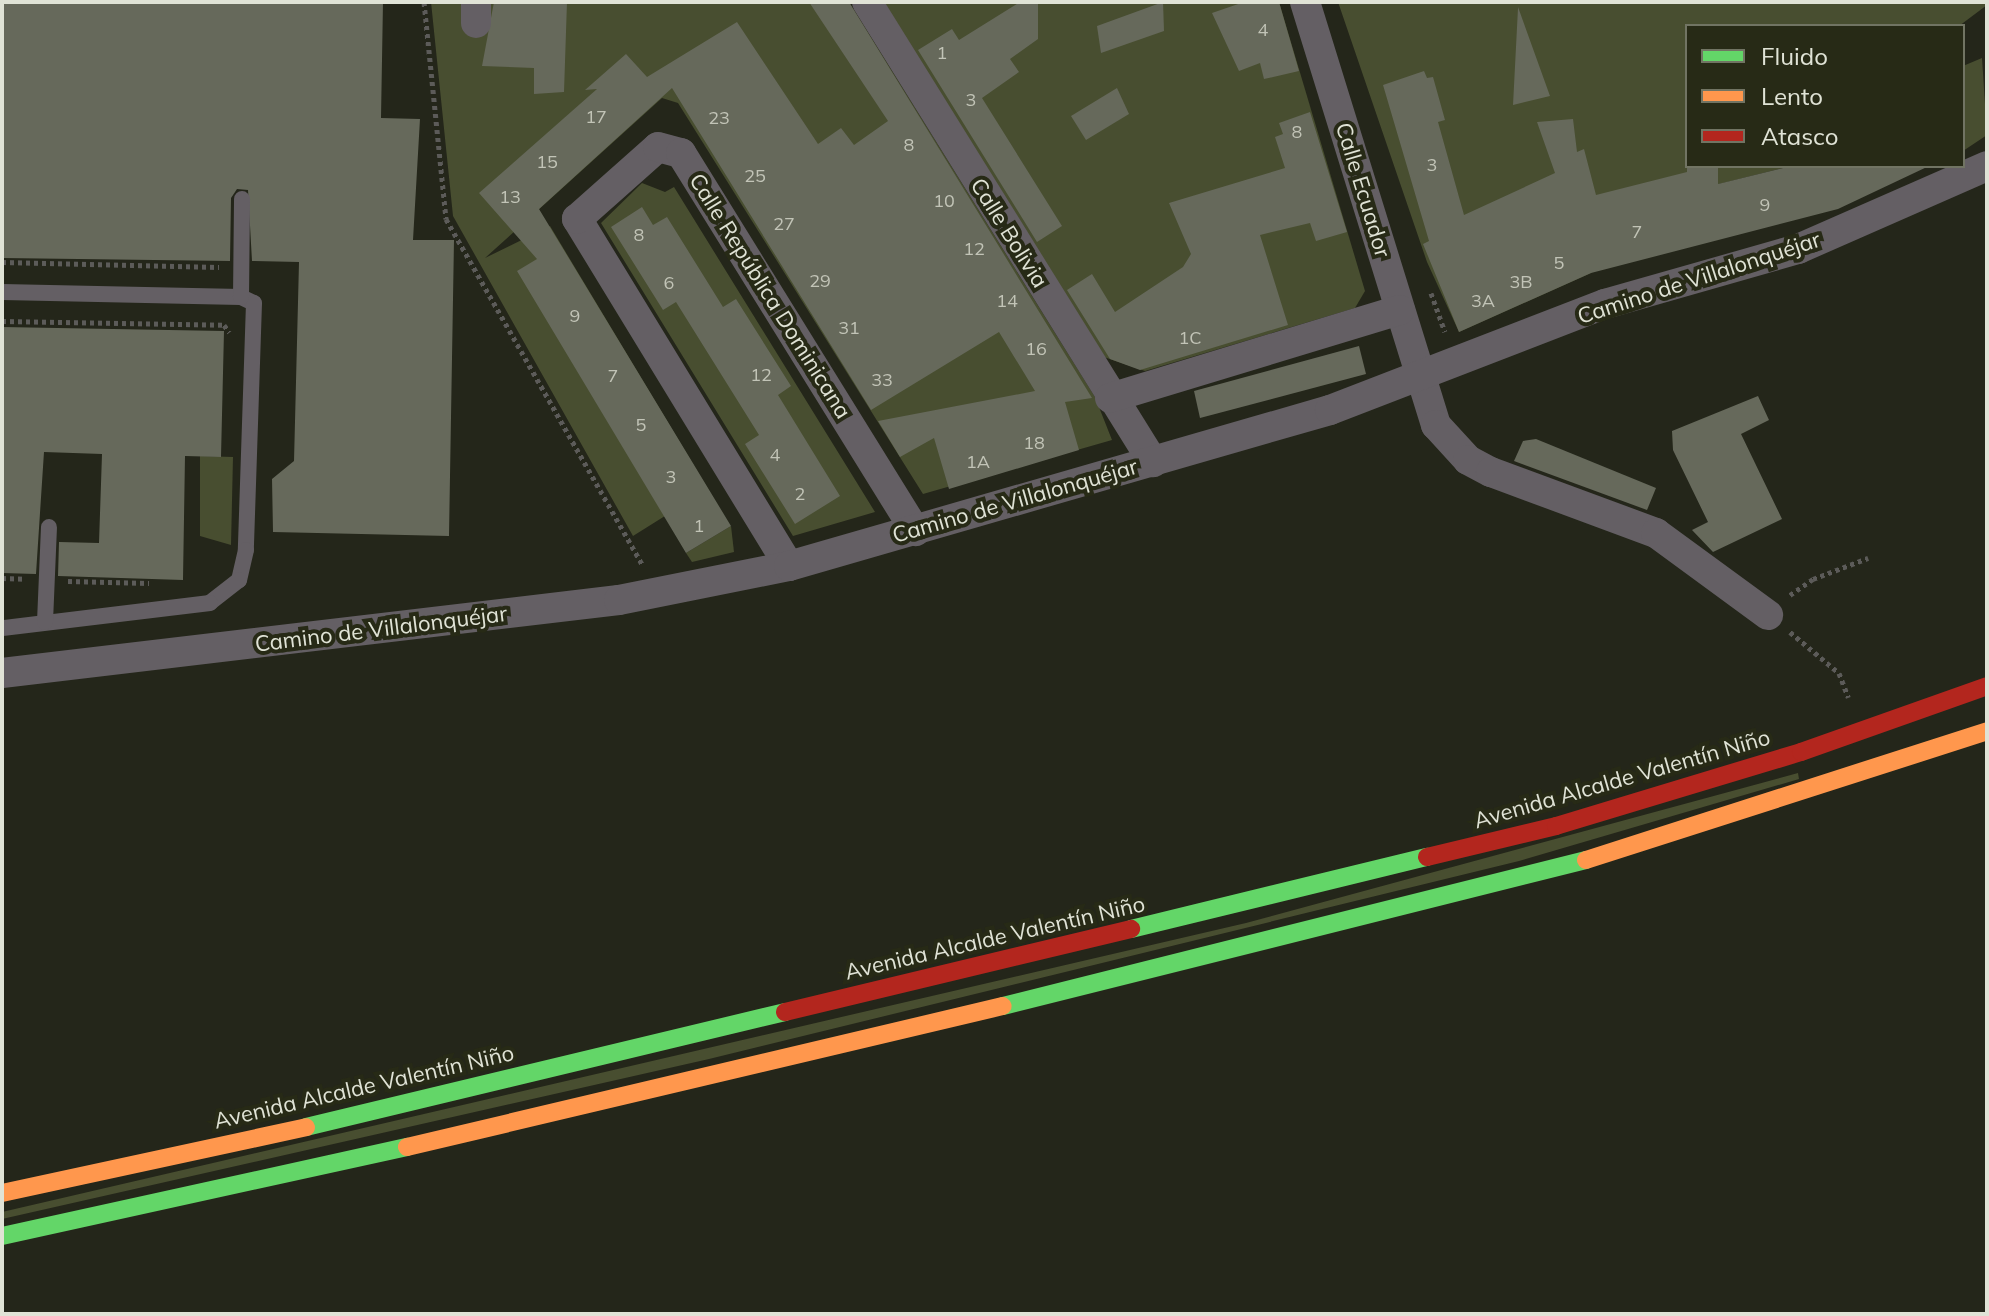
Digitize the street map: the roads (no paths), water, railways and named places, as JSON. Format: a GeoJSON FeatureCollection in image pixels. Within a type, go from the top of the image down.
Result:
{"type":"FeatureCollection","features":[{"type":"Feature","properties":{"kind":"street","name":"Calle Bolivia"},"geometry":{"type":"LineString","coordinates":[[867,2],[1110,398],[1153,462]]}},
{"type":"Feature","properties":{"kind":"street","name":"Calle Ecuador"},"geometry":{"type":"LineString","coordinates":[[1305,2],[1436,425],[1468,460],[1519,486],[1656,533],[1768,615]]}},
{"type":"Feature","properties":{"kind":"street","name":"Calle República Dominicana"},"geometry":{"type":"LineString","coordinates":[[789,566],[577,219],[658,147],[681,153],[915,531]]}},
{"type":"Feature","properties":{"kind":"street","name":"Camino de Villalonquéjar"},"geometry":{"type":"LineString","coordinates":[[2,673],[619,600],[789,566],[1153,462],[1421,379],[1605,304],[1798,249],[1987,166]]}},
{"type":"Feature","properties":{"kind":"street"},"geometry":{"type":"LineString","coordinates":[[1110,398],[1400,310]]}},
{"type":"Feature","properties":{"kind":"street","name":"Avenida Alcalde Valentín Niño"},"geometry":{"type":"LineString","coordinates":[[2,1193],[320,1124],[1556,826],[1801,752],[1987,686]]}},
{"type":"Feature","properties":{"kind":"street"},"geometry":{"type":"LineString","coordinates":[[2,1236],[312,1170],[1321,930],[1664,840],[1987,731]]}},
{"type":"Feature","properties":{"kind":"lane"},"geometry":{"type":"LineString","coordinates":[[241,297],[242,199]]}},
{"type":"Feature","properties":{"kind":"lane"},"geometry":{"type":"LineString","coordinates":[[2,292],[241,297],[254,303],[246,550],[239,580],[210,603],[2,628]]}},
{"type":"Feature","properties":{"kind":"lane"},"geometry":{"type":"LineString","coordinates":[[45,622],[49,527]]}}]}
